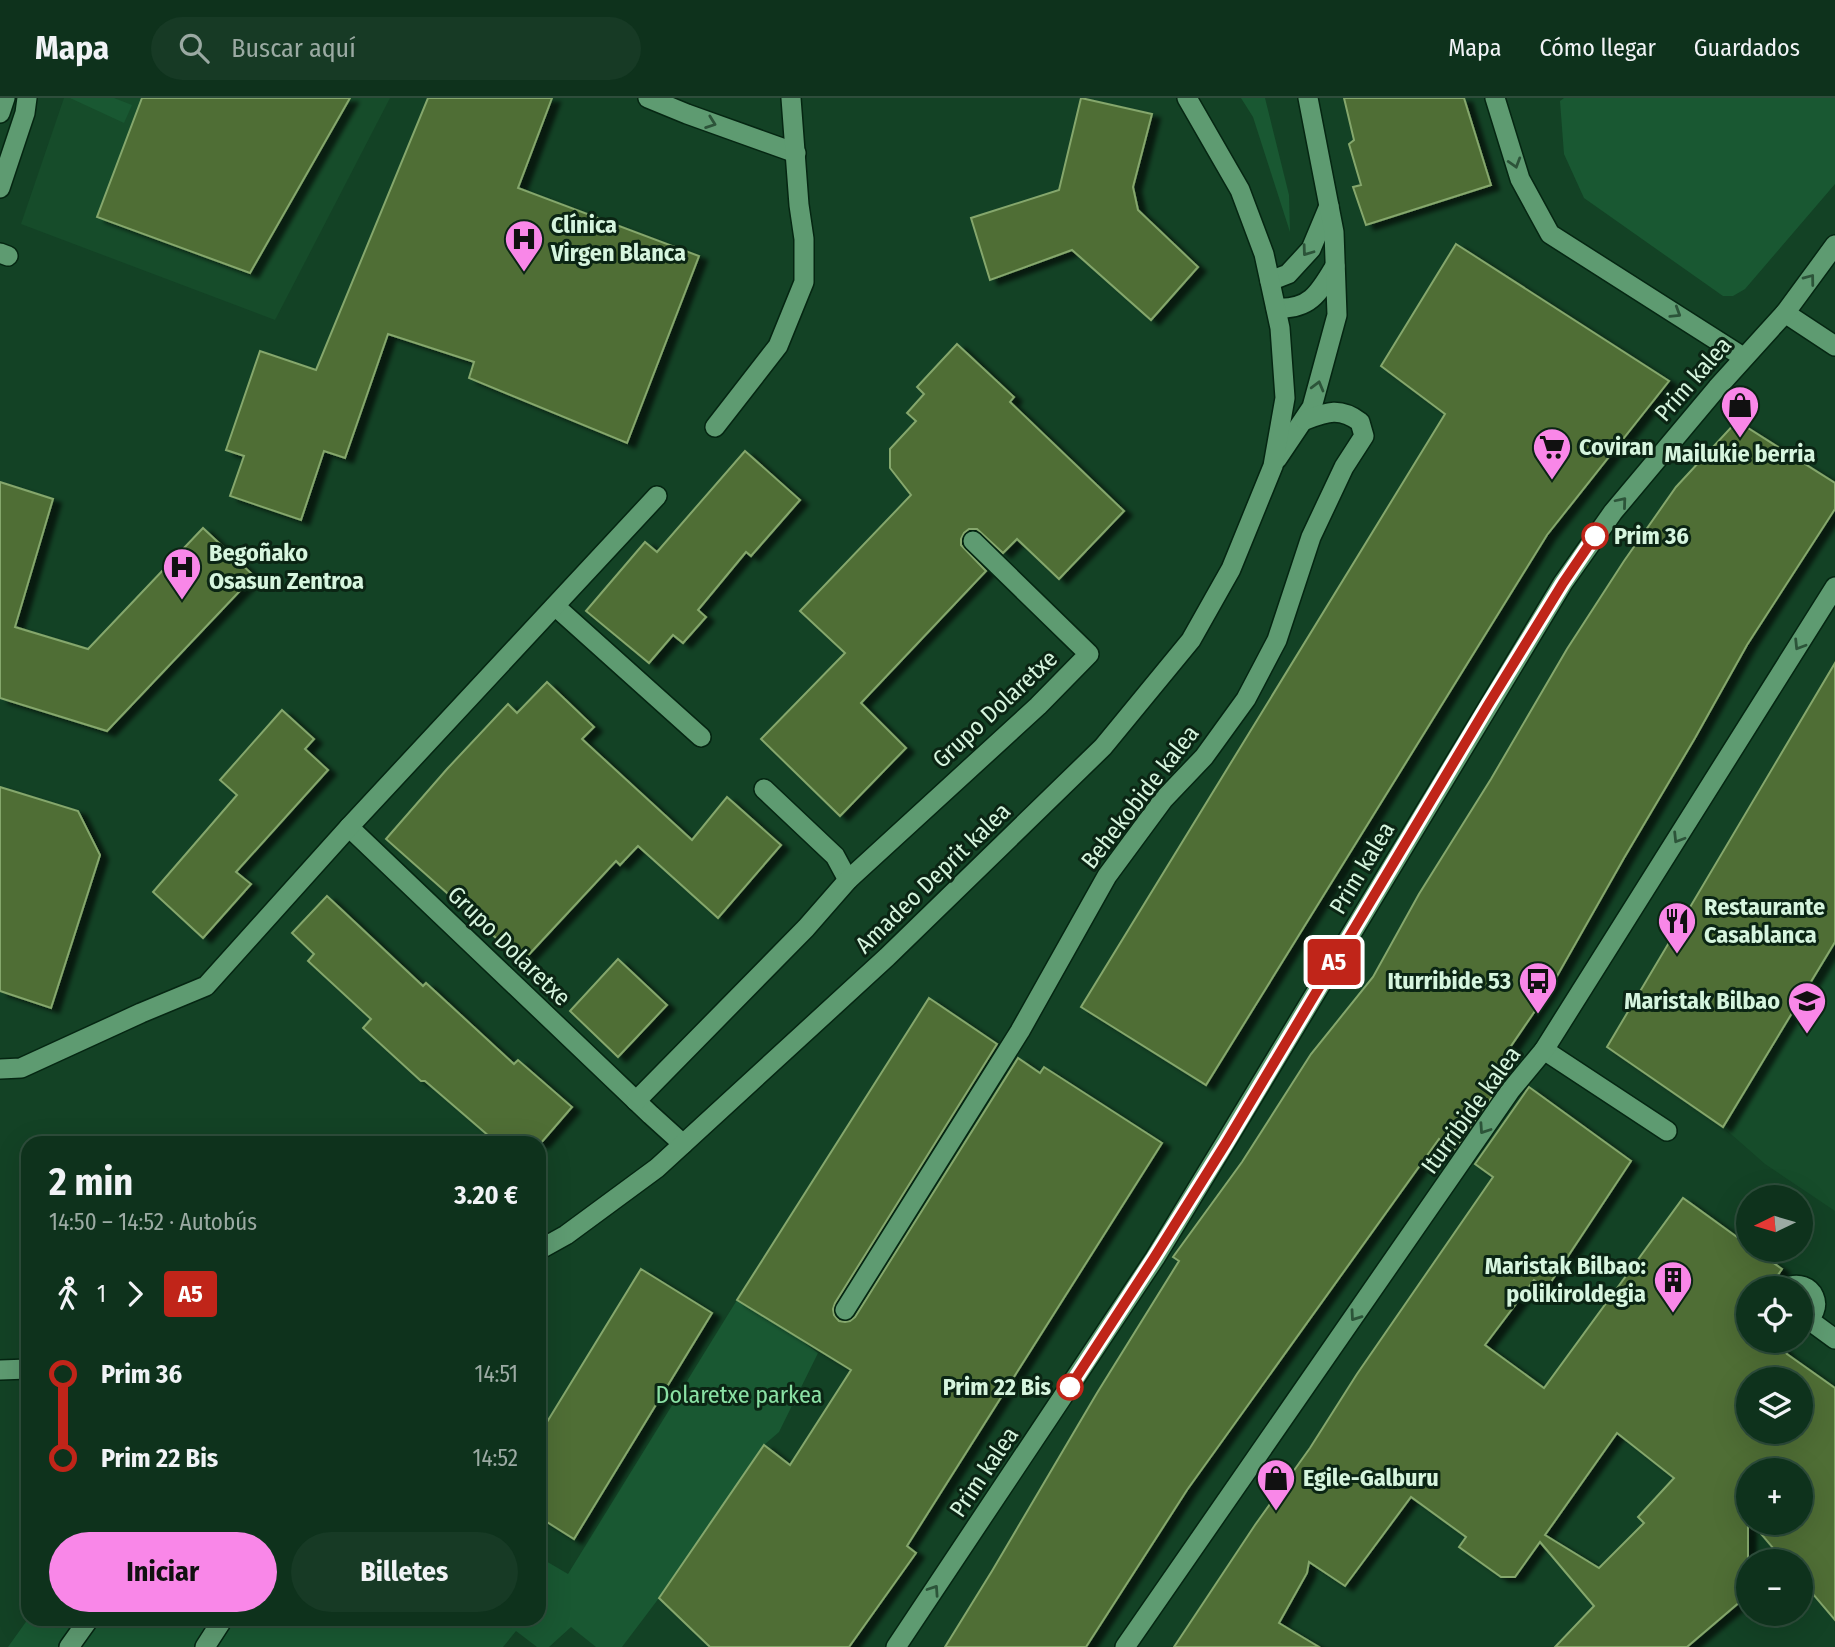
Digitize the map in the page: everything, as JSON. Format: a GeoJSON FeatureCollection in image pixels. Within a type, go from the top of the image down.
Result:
{"type":"FeatureCollection","features":[{"type":"Feature","properties":{"kind":"street"},"geometry":{"type":"LineString","coordinates":[[0,113],[5,98]]}},
{"type":"Feature","properties":{"kind":"street"},"geometry":{"type":"LineString","coordinates":[[0,188],[25,113],[27,98]]}},
{"type":"Feature","properties":{"kind":"street"},"geometry":{"type":"LineString","coordinates":[[648,98],[796,153]]}},
{"type":"Feature","properties":{"kind":"street"},"geometry":{"type":"LineString","coordinates":[[715,427],[778,346],[804,282],[804,239],[791,98]]}},
{"type":"Feature","properties":{"kind":"street"},"geometry":{"type":"LineString","coordinates":[[1187,98],[1240,190],[1264,254],[1280,328],[1285,398],[1273,466]]}},
{"type":"Feature","properties":{"kind":"street"},"geometry":{"type":"LineString","coordinates":[[1273,466],[1312,407],[1337,315],[1334,232],[1308,98]]}},
{"type":"Feature","properties":{"kind":"street"},"geometry":{"type":"LineString","coordinates":[[1500,100],[1520,179],[1550,234],[1744,358]]}},
{"type":"Feature","properties":{"kind":"street"},"geometry":{"type":"LineString","coordinates":[[1270,281],[1288,274],[1311,249],[1329,206]]}},
{"type":"Feature","properties":{"kind":"street","name":"Prim kalea"},"geometry":{"type":"LineString","coordinates":[[896,1647],[1154,1258],[1563,583],[1613,512],[1785,313],[1835,245]]}},
{"type":"Feature","properties":{"kind":"street"},"geometry":{"type":"LineString","coordinates":[[1276,308],[1291,309],[1308,302],[1322,288],[1335,266]]}},
{"type":"Feature","properties":{"kind":"street"},"geometry":{"type":"LineString","coordinates":[[1785,313],[1835,346]]}},
{"type":"Feature","properties":{"kind":"street","name":"Behekobide kalea"},"geometry":{"type":"LineString","coordinates":[[845,1310],[1020,1031],[1107,876],[1163,800],[1204,757],[1247,699],[1281,629],[1311,537],[1344,467],[1364,436],[1360,422],[1348,413],[1326,413],[1305,420]]}},
{"type":"Feature","properties":{"kind":"street","name":"Amadeo Deprit kalea"},"geometry":{"type":"LineString","coordinates":[[546,1246],[566,1236],[657,1168],[887,957],[1103,747],[1191,640],[1231,569],[1273,466]]}},
{"type":"Feature","properties":{"kind":"street"},"geometry":{"type":"LineString","coordinates":[[0,1069],[22,1068],[206,986],[349,827],[657,496]]}},
{"type":"Feature","properties":{"kind":"street","name":"Grupo Dolaretxe"},"geometry":{"type":"LineString","coordinates":[[636,1101],[806,928],[848,880],[1038,706],[1089,654],[973,541]]}},
{"type":"Feature","properties":{"kind":"street","name":"Iturribide kalea"},"geometry":{"type":"LineString","coordinates":[[1125,1647],[1510,1091],[1544,1050],[1835,587]]}},
{"type":"Feature","properties":{"kind":"street"},"geometry":{"type":"LineString","coordinates":[[555,606],[701,737]]}},
{"type":"Feature","properties":{"kind":"street"},"geometry":{"type":"LineString","coordinates":[[764,789],[835,856],[848,880]]}},
{"type":"Feature","properties":{"kind":"street","name":"Grupo Dolaretxe"},"geometry":{"type":"LineString","coordinates":[[349,827],[683,1144]]}},
{"type":"Feature","properties":{"kind":"street"},"geometry":{"type":"LineString","coordinates":[[1544,1050],[1667,1130]]}},
{"type":"Feature","properties":{"kind":"street"},"geometry":{"type":"LineString","coordinates":[[1813,1296],[1816,1303],[1813,1315]]}},
{"type":"Feature","properties":{"kind":"street"},"geometry":{"type":"LineString","coordinates":[[1813,1326],[1835,1339]]}},
{"type":"Feature","properties":{"kind":"street"},"geometry":{"type":"LineString","coordinates":[[0,1370],[21,1369]]}},
{"type":"Feature","properties":{"kind":"street"},"geometry":{"type":"LineString","coordinates":[[69,1647],[84,1626]]}},
{"type":"Feature","properties":{"kind":"street"},"geometry":{"type":"LineString","coordinates":[[205,1647],[218,1626]]}},
{"type":"Feature","properties":{"kind":"shaded area"},"geometry":{"type":"Polygon","coordinates":[[[64,98],[390,98],[275,320],[21,224],[64,98]]]}},
{"type":"Feature","properties":{"kind":"shaded area","name":"Maristak Bilbao"},"geometry":{"type":"Polygon","coordinates":[[[1835,942],[1835,1211],[1813,1196],[1813,1185],[1796,1185],[1765,1164],[1723,1127],[1835,942]]]}},
{"type":"Feature","properties":{"kind":"green space"},"geometry":{"type":"Polygon","coordinates":[[[70,98],[114,98],[132,105],[124,123],[70,98]]]}},
{"type":"Feature","properties":{"kind":"green space"},"geometry":{"type":"Polygon","coordinates":[[[1241,98],[1265,98],[1289,195],[1290,232],[1253,117],[1241,98]]]}},
{"type":"Feature","properties":{"kind":"green space"},"geometry":{"type":"Polygon","coordinates":[[[1564,98],[1835,98],[1835,184],[1745,289],[1733,296],[1723,296],[1584,198],[1564,154],[1560,101],[1564,98]]]}},
{"type":"Feature","properties":{"kind":"green space","name":"Dolaretxe parkea"},"geometry":{"type":"Polygon","coordinates":[[[737,1300],[818,1353],[779,1432],[764,1445],[622,1647],[596,1647],[571,1627],[549,1647],[537,1647],[516,1631],[503,1647],[8,1647],[23,1626],[546,1626],[546,1561],[568,1574],[737,1300]]]}},
{"type":"Feature","properties":{"kind":"building"},"geometry":{"type":"Polygon","coordinates":[[[142,98],[350,98],[250,273],[97,217],[142,98]]]}},
{"type":"Feature","properties":{"kind":"building","name":"Clínica Virgen Blanca"},"geometry":{"type":"Polygon","coordinates":[[[428,98],[552,98],[518,188],[699,256],[627,443],[469,378],[474,362],[388,334],[345,458],[324,451],[301,520],[230,496],[244,456],[226,450],[260,351],[316,370],[428,98]]]}},
{"type":"Feature","properties":{"kind":"building"},"geometry":{"type":"Polygon","coordinates":[[[1081,98],[1152,114],[1133,187],[1138,210],[1198,267],[1151,320],[1072,250],[990,280],[971,218],[1059,190],[1081,98]]]}},
{"type":"Feature","properties":{"kind":"building"},"geometry":{"type":"Polygon","coordinates":[[[1344,98],[1464,98],[1491,185],[1366,225],[1353,187],[1361,185],[1349,144],[1354,140],[1344,98]]]}},
{"type":"Feature","properties":{"kind":"building"},"geometry":{"type":"Polygon","coordinates":[[[1456,244],[1669,381],[1547,535],[1206,1085],[1081,1007],[1445,414],[1381,366],[1456,244]]]}},
{"type":"Feature","properties":{"kind":"building"},"geometry":{"type":"Polygon","coordinates":[[[957,344],[1014,397],[1010,402],[1124,511],[1059,579],[1017,539],[1003,553],[977,529],[969,529],[964,533],[961,545],[986,571],[861,703],[906,748],[840,816],[761,739],[845,653],[800,611],[911,495],[890,468],[890,449],[916,421],[907,413],[924,394],[917,387],[957,344]]]}},
{"type":"Feature","properties":{"kind":"building"},"geometry":{"type":"Polygon","coordinates":[[[1737,421],[1835,483],[1835,509],[1747,645],[1548,992],[1498,1065],[1509,1073],[1454,1150],[1439,1139],[1187,1490],[1086,1647],[945,1647],[1179,1261],[1173,1257],[1242,1162],[1311,1054],[1373,977],[1419,894],[1491,779],[1567,649],[1624,561],[1676,487],[1737,421]]]}},
{"type":"Feature","properties":{"kind":"building"},"geometry":{"type":"Polygon","coordinates":[[[745,451],[800,500],[751,556],[746,552],[698,610],[706,617],[683,643],[673,635],[649,663],[586,611],[645,542],[657,552],[745,451]]]}},
{"type":"Feature","properties":{"kind":"building","name":"Begoñako Osasun Zentroa"},"geometry":{"type":"Polygon","coordinates":[[[0,482],[53,499],[15,627],[88,649],[203,528],[254,576],[107,731],[0,698],[0,482]]]}},
{"type":"Feature","properties":{"kind":"building"},"geometry":{"type":"Polygon","coordinates":[[[1835,663],[1835,942],[1723,1127],[1607,1047],[1835,663]]]}},
{"type":"Feature","properties":{"kind":"building"},"geometry":{"type":"Polygon","coordinates":[[[547,682],[594,727],[582,739],[692,840],[727,797],[781,845],[718,918],[638,846],[620,865],[616,861],[522,962],[386,839],[508,704],[517,713],[547,682]]]}},
{"type":"Feature","properties":{"kind":"building"},"geometry":{"type":"Polygon","coordinates":[[[282,710],[314,739],[305,749],[328,770],[236,872],[251,884],[203,938],[153,892],[237,795],[220,780],[282,710]]]}},
{"type":"Feature","properties":{"kind":"building"},"geometry":{"type":"Polygon","coordinates":[[[0,787],[78,811],[100,855],[51,1008],[0,991],[0,787]]]}},
{"type":"Feature","properties":{"kind":"building"},"geometry":{"type":"Polygon","coordinates":[[[327,896],[423,986],[426,983],[514,1064],[518,1060],[572,1107],[546,1137],[489,1136],[425,1081],[421,1081],[363,1028],[371,1019],[308,961],[314,954],[292,933],[327,896]]]}},
{"type":"Feature","properties":{"kind":"building"},"geometry":{"type":"Polygon","coordinates":[[[618,959],[667,1005],[618,1057],[570,1011],[618,959]]]}},
{"type":"Feature","properties":{"kind":"building"},"geometry":{"type":"Polygon","coordinates":[[[929,998],[997,1044],[835,1303],[834,1315],[839,1321],[850,1321],[855,1317],[1018,1058],[1040,1073],[1044,1067],[1162,1143],[907,1546],[916,1553],[849,1647],[710,1647],[659,1598],[764,1445],[790,1465],[851,1370],[737,1300],[929,998]]]}},
{"type":"Feature","properties":{"kind":"building"},"geometry":{"type":"Polygon","coordinates":[[[1529,1087],[1631,1161],[1547,1288],[1534,1280],[1485,1345],[1544,1388],[1683,1198],[1736,1236],[1736,1262],[1772,1262],[1782,1269],[1777,1276],[1736,1276],[1736,1353],[1786,1353],[1805,1367],[1736,1367],[1736,1444],[1813,1444],[1813,1372],[1835,1388],[1835,1620],[1813,1594],[1813,1549],[1774,1549],[1762,1535],[1813,1535],[1813,1458],[1736,1458],[1736,1535],[1748,1535],[1748,1549],[1736,1549],[1736,1605],[1687,1647],[1555,1647],[1594,1606],[1540,1542],[1515,1577],[1501,1577],[1459,1547],[1466,1537],[1411,1497],[1345,1586],[1309,1562],[1307,1573],[1279,1623],[1319,1647],[1174,1647],[1310,1448],[1357,1374],[1493,1177],[1475,1164],[1529,1087]],[[1617,1433],[1545,1535],[1599,1568],[1644,1523],[1638,1517],[1674,1478],[1617,1433]]]}},
{"type":"Feature","properties":{"kind":"building"},"geometry":{"type":"Polygon","coordinates":[[[641,1269],[712,1313],[574,1539],[546,1521],[546,1424],[641,1269]]]}},
{"type":"Feature","properties":{"kind":"bus line","name":"A5"},"geometry":{"type":"LineString","coordinates":[[1070,1387],[1226,1143],[1488,705],[1595,536]]}},
{"type":"Feature","properties":{"kind":"place","name":"Clínica Virgen Blanca"},"geometry":{"type":"Point","coordinates":[524,273]}},
{"type":"Feature","properties":{"kind":"place","name":"Mailukie berria"},"geometry":{"type":"Point","coordinates":[1740,439]}},
{"type":"Feature","properties":{"kind":"place","name":"Coviran"},"geometry":{"type":"Point","coordinates":[1552,481]}},
{"type":"Feature","properties":{"kind":"place","name":"Prim 36"},"geometry":{"type":"Point","coordinates":[1595,536]}},
{"type":"Feature","properties":{"kind":"place","name":"Begoñako Osasun Zentroa"},"geometry":{"type":"Point","coordinates":[182,601]}},
{"type":"Feature","properties":{"kind":"place","name":"Restaurante Casablanca"},"geometry":{"type":"Point","coordinates":[1677,955]}},
{"type":"Feature","properties":{"kind":"place","name":"Iturribide 53"},"geometry":{"type":"Point","coordinates":[1538,1015]}},
{"type":"Feature","properties":{"kind":"place","name":"Maristak Bilbao"},"geometry":{"type":"Point","coordinates":[1807,1035]}},
{"type":"Feature","properties":{"kind":"place","name":"Maristak Bilbao: polikiroldegia"},"geometry":{"type":"Point","coordinates":[1673,1314]}},
{"type":"Feature","properties":{"kind":"place","name":"Prim 22 Bis"},"geometry":{"type":"Point","coordinates":[1070,1387]}},
{"type":"Feature","properties":{"kind":"place","name":"Egile-Galburu"},"geometry":{"type":"Point","coordinates":[1276,1512]}}]}
